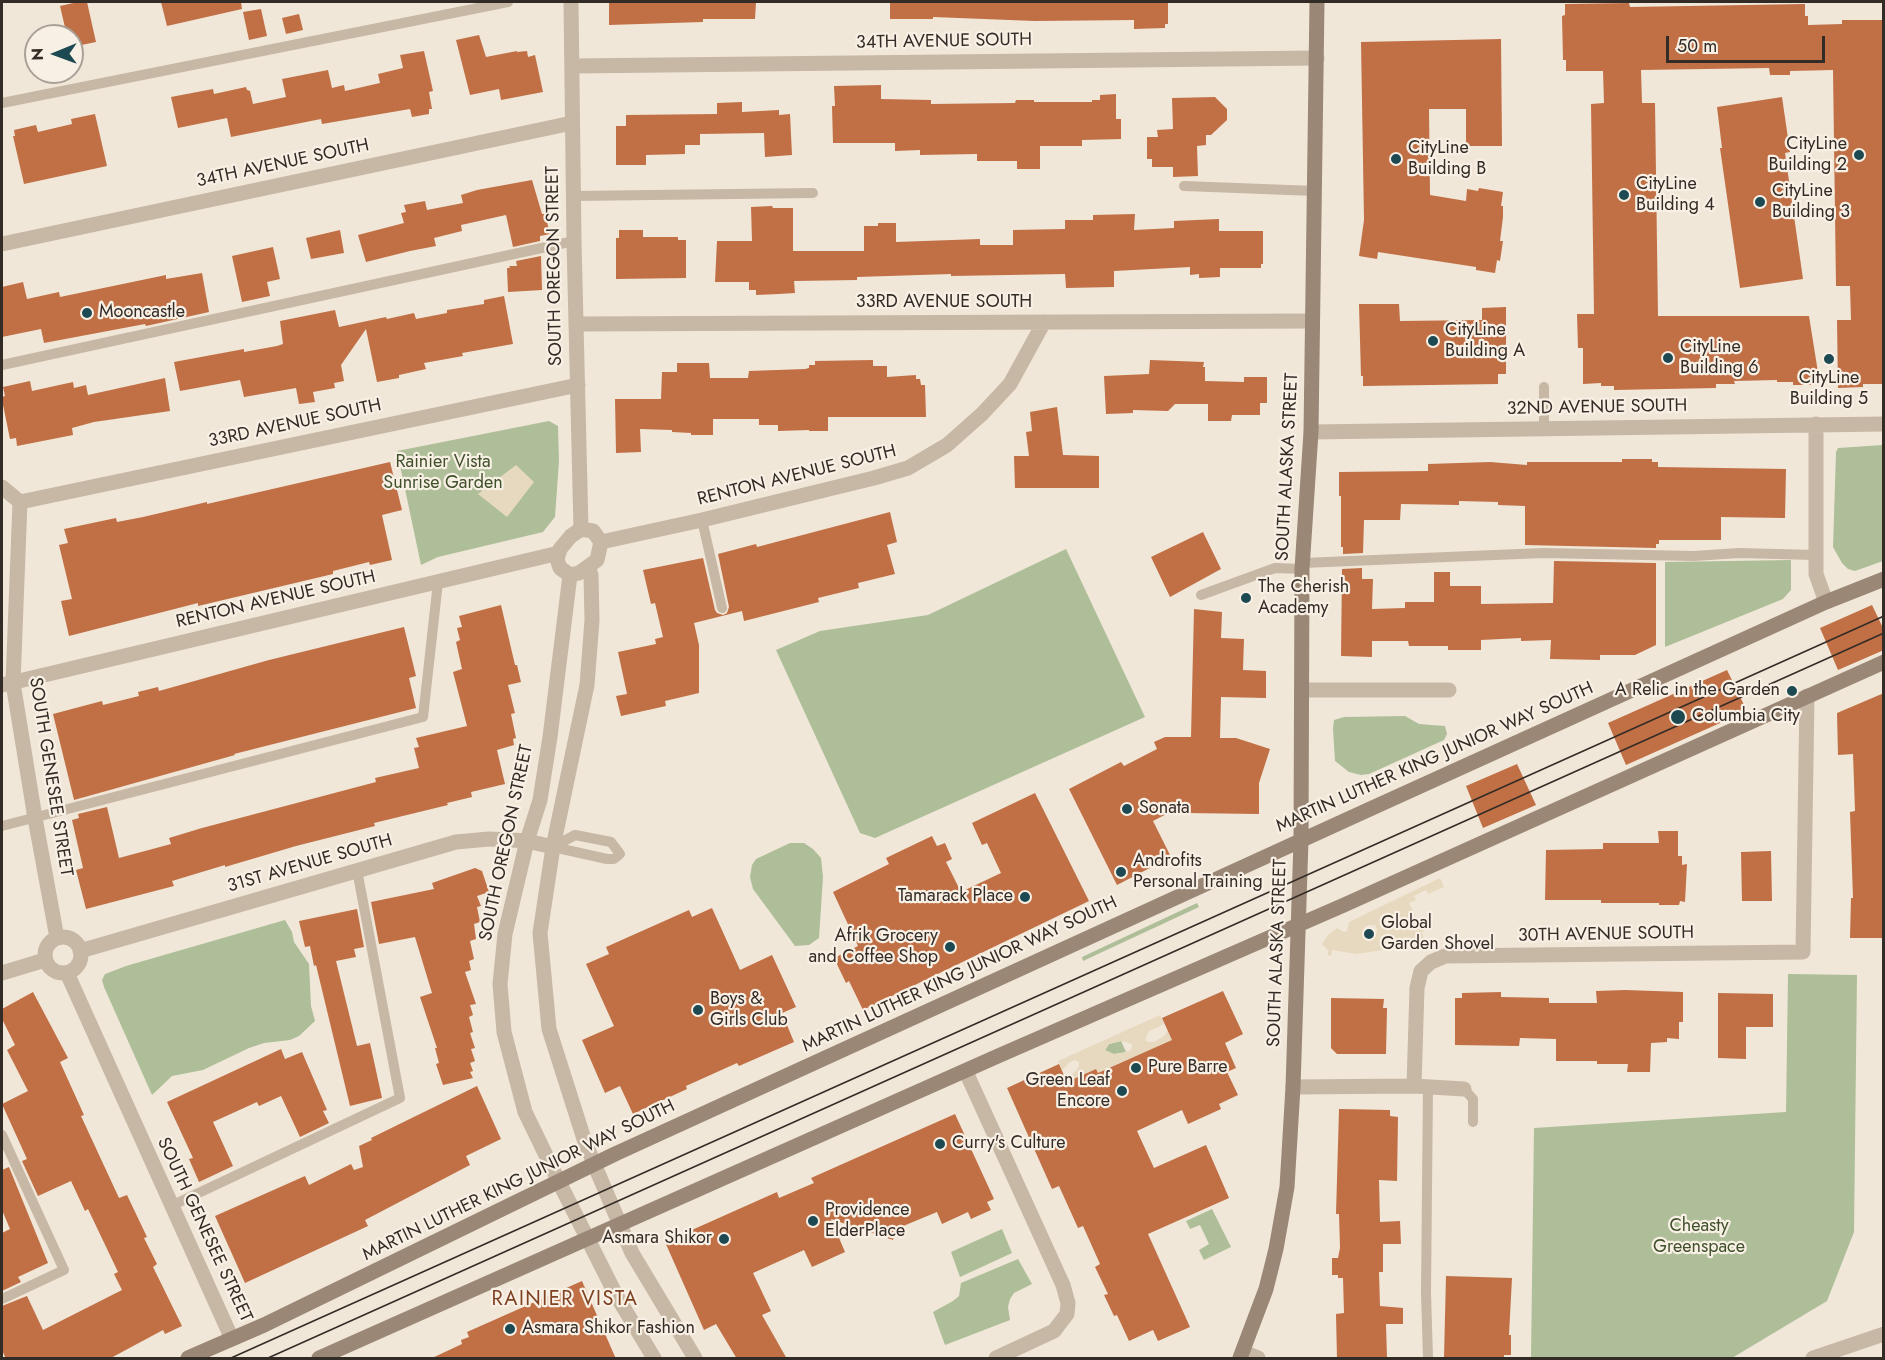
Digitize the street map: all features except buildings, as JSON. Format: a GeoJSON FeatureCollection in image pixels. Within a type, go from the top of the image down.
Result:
{"type":"FeatureCollection","features":[{"type":"Feature","properties":{"kind":"main road","name":"SOUTH ALASKA STREET"},"geometry":{"type":"LineString","coordinates":[[1241,1355],[1266,1289],[1276,1249],[1287,1187],[1293,1087],[1301,840],[1303,566],[1311,432],[1317,2]]}},
{"type":"Feature","properties":{"kind":"main road","name":"MARTIN LUTHER KING JUNIOR WAY SOUTH"},"geometry":{"type":"LineString","coordinates":[[188,1359],[595,1166],[615,1154],[1826,602],[1884,579]]}},
{"type":"Feature","properties":{"kind":"main road"},"geometry":{"type":"LineString","coordinates":[[319,1359],[1884,663]]}},
{"type":"Feature","properties":{"kind":"street","name":"SOUTH OREGON STREET"},"geometry":{"type":"LineString","coordinates":[[571,2],[581,529]]}},
{"type":"Feature","properties":{"kind":"street","name":"34TH AVENUE SOUTH"},"geometry":{"type":"LineString","coordinates":[[572,66],[1317,58]]}},
{"type":"Feature","properties":{"kind":"street","name":"34TH AVENUE SOUTH"},"geometry":{"type":"LineString","coordinates":[[2,244],[572,123]]}},
{"type":"Feature","properties":{"kind":"street","name":"33RD AVENUE SOUTH"},"geometry":{"type":"LineString","coordinates":[[577,324],[1312,321]]}},
{"type":"Feature","properties":{"kind":"street","name":"RENTON AVENUE SOUTH"},"geometry":{"type":"LineString","coordinates":[[601,542],[702,520],[908,468],[947,445],[982,414],[1010,384],[1044,322]]}},
{"type":"Feature","properties":{"kind":"street","name":"33RD AVENUE SOUTH"},"geometry":{"type":"LineString","coordinates":[[21,502],[578,385]]}},
{"type":"Feature","properties":{"kind":"street","name":"32ND AVENUE SOUTH"},"geometry":{"type":"LineString","coordinates":[[1311,432],[1884,423]]}},
{"type":"Feature","properties":{"kind":"street"},"geometry":{"type":"LineString","coordinates":[[1816,424],[1816,574],[1826,602]]}},
{"type":"Feature","properties":{"kind":"street"},"geometry":{"type":"LineString","coordinates":[[2,487],[21,502]]}},
{"type":"Feature","properties":{"kind":"street","name":"SOUTH GENESEE STREET"},"geometry":{"type":"LineString","coordinates":[[21,502],[7,684],[57,938]]}},
{"type":"Feature","properties":{"kind":"street"},"geometry":{"type":"LineString","coordinates":[[581,529],[593,531],[601,542],[597,560],[579,573],[570,575],[560,568],[557,559],[560,549],[571,536],[581,529]]}},
{"type":"Feature","properties":{"kind":"street","name":"RENTON AVENUE SOUTH"},"geometry":{"type":"LineString","coordinates":[[7,684],[559,553]]}},
{"type":"Feature","properties":{"kind":"street"},"geometry":{"type":"LineString","coordinates":[[588,567],[591,575],[592,620],[587,685],[553,847],[540,933],[549,1029],[584,1139],[620,1225],[647,1281],[695,1359]]}},
{"type":"Feature","properties":{"kind":"street","name":"SOUTH OREGON STREET"},"geometry":{"type":"LineString","coordinates":[[570,575],[555,704],[540,800],[527,841],[504,934],[500,984],[504,1032],[525,1112],[616,1295],[654,1359]]}},
{"type":"Feature","properties":{"kind":"street"},"geometry":{"type":"LineString","coordinates":[[1302,690],[1449,690]]}},
{"type":"Feature","properties":{"kind":"street","name":"30TH AVENUE SOUTH"},"geometry":{"type":"LineString","coordinates":[[1421,1086],[1417,988],[1420,971],[1431,962],[1445,956],[1803,952],[1807,696]]}},
{"type":"Feature","properties":{"kind":"street","name":"31ST AVENUE SOUTH"},"geometry":{"type":"LineString","coordinates":[[80,951],[456,842],[489,839],[527,841],[553,847]]}},
{"type":"Feature","properties":{"kind":"street"},"geometry":{"type":"LineString","coordinates":[[57,938],[69,938],[74,941],[80,951],[79,962],[67,973],[51,970],[45,960],[46,949],[57,938]]}},
{"type":"Feature","properties":{"kind":"street"},"geometry":{"type":"LineString","coordinates":[[2,973],[45,960]]}},
{"type":"Feature","properties":{"kind":"street","name":"SOUTH GENESEE STREET"},"geometry":{"type":"LineString","coordinates":[[67,973],[232,1339]]}},
{"type":"Feature","properties":{"kind":"street"},"geometry":{"type":"LineString","coordinates":[[966,1072],[1063,1285],[1068,1303],[1066,1314],[1054,1331],[996,1359]]}},
{"type":"Feature","properties":{"kind":"street"},"geometry":{"type":"LineString","coordinates":[[1293,1087],[1421,1086],[1464,1089]]}},
{"type":"Feature","properties":{"kind":"street"},"geometry":{"type":"LineString","coordinates":[[1813,1359],[1884,1334]]}},
{"type":"Feature","properties":{"kind":"street"},"geometry":{"type":"LineString","coordinates":[[1241,1355],[1258,1359]]}},
{"type":"Feature","properties":{"kind":"lane"},"geometry":{"type":"LineString","coordinates":[[2,103],[508,2]]}},
{"type":"Feature","properties":{"kind":"lane"},"geometry":{"type":"LineString","coordinates":[[1184,186],[1315,191]]}},
{"type":"Feature","properties":{"kind":"lane"},"geometry":{"type":"LineString","coordinates":[[573,196],[813,193]]}},
{"type":"Feature","properties":{"kind":"lane"},"geometry":{"type":"LineString","coordinates":[[2,365],[574,241]]}},
{"type":"Feature","properties":{"kind":"lane"},"geometry":{"type":"LineString","coordinates":[[1544,387],[1544,430]]}},
{"type":"Feature","properties":{"kind":"lane"},"geometry":{"type":"LineString","coordinates":[[702,520],[722,608]]}},
{"type":"Feature","properties":{"kind":"lane"},"geometry":{"type":"LineString","coordinates":[[1201,595],[1275,568],[1303,566],[1543,553],[1683,556],[1739,553],[1815,555]]}},
{"type":"Feature","properties":{"kind":"lane"},"geometry":{"type":"LineString","coordinates":[[2,826],[423,717],[438,582]]}},
{"type":"Feature","properties":{"kind":"lane"},"geometry":{"type":"LineString","coordinates":[[575,835],[611,843],[620,854],[614,859],[607,859],[553,847],[575,835]]}},
{"type":"Feature","properties":{"kind":"lane"},"geometry":{"type":"LineString","coordinates":[[171,1206],[400,1098],[357,870]]}},
{"type":"Feature","properties":{"kind":"lane"},"geometry":{"type":"LineString","coordinates":[[1421,1086],[1428,1359]]}},
{"type":"Feature","properties":{"kind":"lane"},"geometry":{"type":"LineString","coordinates":[[1464,1089],[1473,1099],[1473,1122]]}},
{"type":"Feature","properties":{"kind":"lane"},"geometry":{"type":"LineString","coordinates":[[2,1135],[64,1270],[2,1299]]}},
{"type":"Feature","properties":{"kind":"green space","name":"Rainier Vista Sunrise Garden"},"geometry":{"type":"Polygon","coordinates":[[[549,421],[558,426],[559,461],[555,517],[543,532],[438,557],[421,565],[397,451],[549,421]]]}},
{"type":"Feature","properties":{"kind":"green space"},"geometry":{"type":"Polygon","coordinates":[[[1883,445],[1883,561],[1855,571],[1848,569],[1842,563],[1833,547],[1836,452],[1838,448],[1883,445]]]}},
{"type":"Feature","properties":{"kind":"green space"},"geometry":{"type":"Polygon","coordinates":[[[1066,549],[1145,717],[875,838],[860,833],[776,650],[820,631],[928,615],[1066,549]]]}},
{"type":"Feature","properties":{"kind":"green space"},"geometry":{"type":"Polygon","coordinates":[[[1791,560],[1791,590],[1783,599],[1665,647],[1665,562],[1791,560]]]}},
{"type":"Feature","properties":{"kind":"green space"},"geometry":{"type":"Polygon","coordinates":[[[1405,716],[1419,724],[1445,726],[1447,734],[1444,740],[1369,774],[1349,772],[1335,761],[1334,720],[1344,717],[1405,716]]]}},
{"type":"Feature","properties":{"kind":"green space"},"geometry":{"type":"Polygon","coordinates":[[[790,843],[804,843],[821,858],[823,877],[819,938],[809,945],[795,946],[753,889],[750,877],[752,865],[756,859],[790,843]]]}},
{"type":"Feature","properties":{"kind":"green space"},"geometry":{"type":"Polygon","coordinates":[[[1197,903],[1199,907],[1083,961],[1082,957],[1197,903]]]}},
{"type":"Feature","properties":{"kind":"green space"},"geometry":{"type":"Polygon","coordinates":[[[285,920],[292,932],[294,942],[309,964],[311,1006],[315,1021],[299,1036],[290,1040],[264,1043],[203,1070],[172,1076],[152,1095],[104,987],[102,980],[105,974],[285,920]]]}},
{"type":"Feature","properties":{"kind":"green space","name":"Cheasty Greenspace"},"geometry":{"type":"Polygon","coordinates":[[[1788,974],[1857,975],[1854,1232],[1827,1301],[1732,1358],[1531,1358],[1534,1128],[1786,1112],[1788,974]]]}},
{"type":"Feature","properties":{"kind":"green space"},"geometry":{"type":"Polygon","coordinates":[[[1121,1041],[1126,1052],[1114,1054],[1105,1050],[1109,1044],[1121,1041]]]}},
{"type":"Feature","properties":{"kind":"green space"},"geometry":{"type":"Polygon","coordinates":[[[1212,1209],[1231,1247],[1204,1260],[1199,1250],[1209,1244],[1200,1225],[1190,1229],[1186,1221],[1212,1209]]]}},
{"type":"Feature","properties":{"kind":"green space"},"geometry":{"type":"Polygon","coordinates":[[[1002,1229],[1012,1253],[960,1277],[951,1252],[1002,1229]]]}},
{"type":"Feature","properties":{"kind":"green space"},"geometry":{"type":"Polygon","coordinates":[[[1018,1259],[1032,1284],[1014,1293],[1010,1299],[1008,1307],[1010,1320],[945,1345],[933,1312],[959,1296],[961,1283],[1018,1259]]]}},
{"type":"Feature","properties":{"kind":"shaded area"},"geometry":{"type":"Polygon","coordinates":[[[516,465],[534,482],[507,517],[478,494],[516,465]]]}},
{"type":"Feature","properties":{"kind":"shaded area"},"geometry":{"type":"Polygon","coordinates":[[[1440,878],[1444,887],[1428,894],[1426,890],[1414,896],[1416,900],[1409,903],[1420,926],[1431,922],[1434,926],[1422,932],[1424,940],[1414,947],[1410,946],[1410,940],[1405,939],[1403,945],[1397,943],[1383,950],[1356,954],[1332,950],[1331,956],[1328,955],[1328,950],[1322,944],[1337,928],[1344,932],[1347,931],[1349,922],[1440,878]],[[1368,925],[1364,928],[1364,935],[1373,938],[1377,929],[1375,925],[1368,925]]]}},
{"type":"Feature","properties":{"kind":"shaded area"},"geometry":{"type":"Polygon","coordinates":[[[1160,1015],[1164,1024],[1149,1031],[1145,1040],[1154,1042],[1164,1036],[1168,1030],[1172,1040],[1098,1073],[1096,1069],[1089,1072],[1083,1075],[1085,1079],[1069,1086],[1065,1078],[1075,1072],[1079,1062],[1075,1060],[1070,1062],[1062,1070],[1058,1061],[1160,1015]],[[1121,1041],[1109,1044],[1105,1050],[1114,1054],[1123,1053],[1131,1050],[1132,1044],[1121,1041]]]}},
{"type":"Feature","properties":{"kind":"tram line"},"geometry":{"type":"LineString","coordinates":[[231,1358],[1884,616]]}},
{"type":"Feature","properties":{"kind":"tram line"},"geometry":{"type":"LineString","coordinates":[[268,1358],[1884,633]]}},
{"type":"Feature","properties":{"kind":"place","name":"CityLine Building 2"},"geometry":{"type":"Point","coordinates":[1859,155]}},
{"type":"Feature","properties":{"kind":"place","name":"CityLine Building B"},"geometry":{"type":"Point","coordinates":[1396,159]}},
{"type":"Feature","properties":{"kind":"place","name":"CityLine Building 4"},"geometry":{"type":"Point","coordinates":[1624,195]}},
{"type":"Feature","properties":{"kind":"place","name":"CityLine Building 3"},"geometry":{"type":"Point","coordinates":[1760,202]}},
{"type":"Feature","properties":{"kind":"place","name":"Mooncastle"},"geometry":{"type":"Point","coordinates":[87,313]}},
{"type":"Feature","properties":{"kind":"place","name":"CityLine Building A"},"geometry":{"type":"Point","coordinates":[1433,341]}},
{"type":"Feature","properties":{"kind":"place","name":"CityLine Building 6"},"geometry":{"type":"Point","coordinates":[1668,358]}},
{"type":"Feature","properties":{"kind":"place","name":"CityLine Building 5"},"geometry":{"type":"Point","coordinates":[1829,359]}},
{"type":"Feature","properties":{"kind":"place","name":"The Cherish Academy"},"geometry":{"type":"Point","coordinates":[1246,598]}},
{"type":"Feature","properties":{"kind":"place","name":"A Relic in the Garden"},"geometry":{"type":"Point","coordinates":[1792,691]}},
{"type":"Feature","properties":{"kind":"place","name":"Columbia City"},"geometry":{"type":"Point","coordinates":[1678,717]}},
{"type":"Feature","properties":{"kind":"place","name":"Sonata"},"geometry":{"type":"Point","coordinates":[1127,809]}},
{"type":"Feature","properties":{"kind":"place","name":"Androfits Personal Training"},"geometry":{"type":"Point","coordinates":[1121,872]}},
{"type":"Feature","properties":{"kind":"place","name":"Tamarack Place"},"geometry":{"type":"Point","coordinates":[1025,897]}},
{"type":"Feature","properties":{"kind":"place","name":"Global Garden Shovel"},"geometry":{"type":"Point","coordinates":[1369,934]}},
{"type":"Feature","properties":{"kind":"place","name":"Afrik Grocery and Coffee Shop"},"geometry":{"type":"Point","coordinates":[950,947]}},
{"type":"Feature","properties":{"kind":"place","name":"Boys & Girls Club"},"geometry":{"type":"Point","coordinates":[698,1010]}},
{"type":"Feature","properties":{"kind":"place","name":"Pure Barre"},"geometry":{"type":"Point","coordinates":[1136,1068]}},
{"type":"Feature","properties":{"kind":"place","name":"Green Leaf Encore"},"geometry":{"type":"Point","coordinates":[1122,1091]}},
{"type":"Feature","properties":{"kind":"place","name":"Curry's Culture"},"geometry":{"type":"Point","coordinates":[940,1144]}},
{"type":"Feature","properties":{"kind":"place","name":"Providence ElderPlace"},"geometry":{"type":"Point","coordinates":[813,1221]}},
{"type":"Feature","properties":{"kind":"place","name":"Asmara Shikor"},"geometry":{"type":"Point","coordinates":[724,1239]}},
{"type":"Feature","properties":{"kind":"place","name":"Asmara Shikor Fashion"},"geometry":{"type":"Point","coordinates":[510,1329]}},
{"type":"Feature","properties":{"kind":"district","name":"RAINIER VISTA"},"geometry":{"type":"Point","coordinates":[565,1300]}}]}
